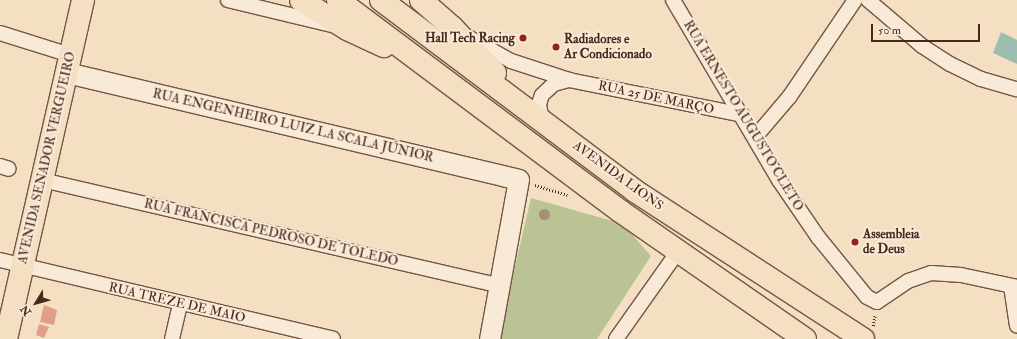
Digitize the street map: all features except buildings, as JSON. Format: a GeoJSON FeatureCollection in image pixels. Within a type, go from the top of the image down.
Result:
{"type":"FeatureCollection","features":[{"type":"Feature","properties":{"kind":"main road","name":"AVENIDA SENADOR VERGUEIRO"},"geometry":{"type":"LineString","coordinates":[[6,339],[82,0]]}},
{"type":"Feature","properties":{"kind":"main road"},"geometry":{"type":"LineString","coordinates":[[301,0],[347,29],[422,64]]}},
{"type":"Feature","properties":{"kind":"main road","name":"AVENIDA LIONS"},"geometry":{"type":"LineString","coordinates":[[338,0],[620,211],[679,250],[805,339]]}},
{"type":"Feature","properties":{"kind":"main road","name":"AVENIDA LIONS"},"geometry":{"type":"LineString","coordinates":[[381,0],[635,191],[869,339]]}},
{"type":"Feature","properties":{"kind":"main road"},"geometry":{"type":"LineString","coordinates":[[421,0],[452,27],[523,106]]}},
{"type":"Feature","properties":{"kind":"street"},"geometry":{"type":"LineString","coordinates":[[228,0],[347,29]]}},
{"type":"Feature","properties":{"kind":"street","name":"RUA ERNESTO AUGUSTO CLETO"},"geometry":{"type":"LineString","coordinates":[[673,0],[756,136],[779,180],[818,237],[864,294],[877,302]]}},
{"type":"Feature","properties":{"kind":"street"},"geometry":{"type":"LineString","coordinates":[[756,136],[790,96],[855,0]]}},
{"type":"Feature","properties":{"kind":"street"},"geometry":{"type":"LineString","coordinates":[[868,0],[917,42],[950,64],[981,79],[1017,89]]}},
{"type":"Feature","properties":{"kind":"street","name":"RUA 25 DE MARÇO"},"geometry":{"type":"LineString","coordinates":[[452,27],[511,61],[569,80],[743,116]]}},
{"type":"Feature","properties":{"kind":"street"},"geometry":{"type":"LineString","coordinates":[[0,33],[68,64]]}},
{"type":"Feature","properties":{"kind":"street","name":"RUA ENGENHEIRO LUIZ LA SCALA JÚNIOR"},"geometry":{"type":"LineString","coordinates":[[68,64],[520,180],[501,286]]}},
{"type":"Feature","properties":{"kind":"street"},"geometry":{"type":"LineString","coordinates":[[542,120],[539,104],[542,95],[554,84],[569,80]]}},
{"type":"Feature","properties":{"kind":"street","name":"RUA FRANCISCA PEDROSO DE TOLEDO"},"geometry":{"type":"LineString","coordinates":[[42,180],[501,286]]}},
{"type":"Feature","properties":{"kind":"street"},"geometry":{"type":"LineString","coordinates":[[616,339],[679,250]]}},
{"type":"Feature","properties":{"kind":"street","name":"RUA TREZE DE MAIO"},"geometry":{"type":"LineString","coordinates":[[0,260],[327,338]]}},
{"type":"Feature","properties":{"kind":"street"},"geometry":{"type":"LineString","coordinates":[[877,302],[912,279],[931,273],[961,275],[1014,286],[1017,326]]}},
{"type":"Feature","properties":{"kind":"street"},"geometry":{"type":"LineString","coordinates":[[490,339],[501,286]]}},
{"type":"Feature","properties":{"kind":"street"},"geometry":{"type":"LineString","coordinates":[[172,339],[180,304]]}},
{"type":"Feature","properties":{"kind":"path"},"geometry":{"type":"LineString","coordinates":[[869,339],[877,302]]}},
{"type":"Feature","properties":{"kind":"green space"},"geometry":{"type":"Polygon","coordinates":[[[531,198],[623,224],[651,256],[597,339],[498,339],[531,198]]]}},
{"type":"Feature","properties":{"kind":"shaded area"},"geometry":{"type":"Polygon","coordinates":[[[1001,32],[1017,40],[1017,64],[993,53],[1001,32]]]}},
{"type":"Feature","properties":{"kind":"place","name":"Hall Tech Racing"},"geometry":{"type":"Point","coordinates":[523,38]}},
{"type":"Feature","properties":{"kind":"place","name":"Radiadores e Ar Condicionado"},"geometry":{"type":"Point","coordinates":[556,47]}},
{"type":"Feature","properties":{"kind":"place","name":"Assembleia de Deus"},"geometry":{"type":"Point","coordinates":[855,242]}}]}
